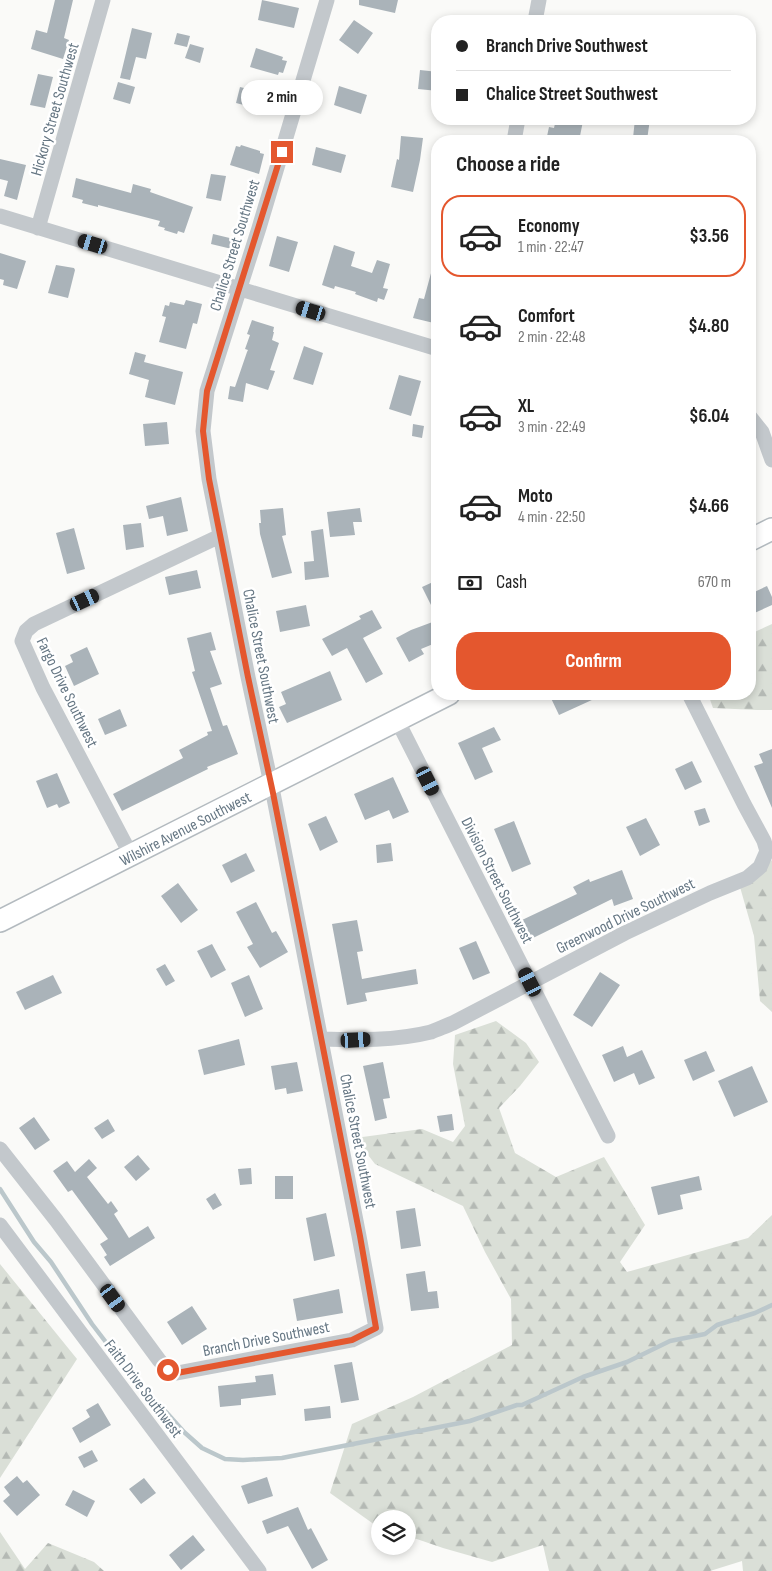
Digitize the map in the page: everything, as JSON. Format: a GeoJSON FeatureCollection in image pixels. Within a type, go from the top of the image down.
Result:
{"type":"FeatureCollection","features":[{"type":"Feature","properties":{"kind":"street","name":"Hickory Street Southwest"},"geometry":{"type":"LineString","coordinates":[[38,228],[103,0]]}},
{"type":"Feature","properties":{"kind":"street","name":"Chalice Street Southwest"},"geometry":{"type":"LineString","coordinates":[[327,0],[207,391],[203,431],[209,479],[360,1236],[376,1328]]}},
{"type":"Feature","properties":{"kind":"street"},"geometry":{"type":"LineString","coordinates":[[536,15],[539,0]]}},
{"type":"Feature","properties":{"kind":"street"},"geometry":{"type":"LineString","coordinates":[[0,216],[431,347]]}},
{"type":"Feature","properties":{"kind":"street"},"geometry":{"type":"LineString","coordinates":[[756,424],[762,432],[772,460]]}},
{"type":"Feature","properties":{"kind":"street"},"geometry":{"type":"LineString","coordinates":[[756,537],[772,529]]}},
{"type":"Feature","properties":{"kind":"street","name":"Fargo Drive Southwest"},"geometry":{"type":"LineString","coordinates":[[131,855],[44,688],[22,641],[26,630],[34,624],[220,536]]}},
{"type":"Feature","properties":{"kind":"street","name":"Wilshire Avenue Southwest"},"geometry":{"type":"LineString","coordinates":[[0,921],[437,700]]}},
{"type":"Feature","properties":{"kind":"street","name":"Greenwood Drive Southwest"},"geometry":{"type":"LineString","coordinates":[[321,1039],[396,1038],[431,1032],[453,1023],[625,933],[710,893],[747,878],[760,867],[767,851],[764,841],[692,700]]}},
{"type":"Feature","properties":{"kind":"street","name":"Division Street Southwest"},"geometry":{"type":"LineString","coordinates":[[397,720],[608,1136]]}},
{"type":"Feature","properties":{"kind":"street","name":"Branch Drive Southwest"},"geometry":{"type":"LineString","coordinates":[[0,1149],[56,1220],[168,1370],[177,1373],[352,1340],[376,1328]]}},
{"type":"Feature","properties":{"kind":"street","name":"Faith Drive Southwest"},"geometry":{"type":"LineString","coordinates":[[0,1226],[259,1571]]}},
{"type":"Feature","properties":{"kind":"green space"},"geometry":{"type":"Polygon","coordinates":[[[772,624],[772,710],[713,708],[710,700],[756,700],[756,631],[772,624]]]}},
{"type":"Feature","properties":{"kind":"green space"},"geometry":{"type":"Polygon","coordinates":[[[772,860],[772,1012],[760,1001],[754,936],[740,887],[772,860]]]}},
{"type":"Feature","properties":{"kind":"green space"},"geometry":{"type":"Polygon","coordinates":[[[496,1021],[526,1043],[539,1062],[499,1108],[515,1153],[556,1177],[604,1157],[645,1225],[620,1262],[627,1272],[748,1238],[772,1215],[772,1571],[743,1571],[742,1561],[710,1571],[549,1571],[543,1545],[492,1562],[416,1539],[416,1510],[371,1510],[371,1522],[330,1493],[352,1424],[413,1397],[512,1345],[511,1299],[485,1252],[463,1206],[375,1164],[355,1138],[422,1129],[453,1142],[465,1126],[453,1064],[455,1035],[496,1021]]]}},
{"type":"Feature","properties":{"kind":"green space"},"geometry":{"type":"Polygon","coordinates":[[[0,1264],[77,1359],[0,1478],[0,1264]]]}},
{"type":"Feature","properties":{"kind":"green space"},"geometry":{"type":"Polygon","coordinates":[[[0,1532],[25,1569],[48,1543],[94,1562],[104,1571],[0,1571],[0,1532]]]}},
{"type":"Feature","properties":{"kind":"building"},"geometry":{"type":"Polygon","coordinates":[[[55,0],[73,0],[64,38],[69,40],[63,59],[31,49],[36,30],[47,33],[55,0]]]}},
{"type":"Feature","properties":{"kind":"building"},"geometry":{"type":"Polygon","coordinates":[[[262,0],[299,8],[294,28],[258,20],[262,0]]]}},
{"type":"Feature","properties":{"kind":"building"},"geometry":{"type":"Polygon","coordinates":[[[359,0],[398,0],[395,13],[359,5],[359,0]]]}},
{"type":"Feature","properties":{"kind":"building"},"geometry":{"type":"Polygon","coordinates":[[[354,20],[373,33],[358,54],[339,40],[354,20]]]}},
{"type":"Feature","properties":{"kind":"building"},"geometry":{"type":"Polygon","coordinates":[[[132,28],[152,33],[146,59],[136,57],[130,80],[120,78],[132,28]]]}},
{"type":"Feature","properties":{"kind":"building"},"geometry":{"type":"Polygon","coordinates":[[[177,33],[190,36],[187,47],[174,44],[177,33]]]}},
{"type":"Feature","properties":{"kind":"building"},"geometry":{"type":"Polygon","coordinates":[[[190,44],[204,48],[200,63],[185,58],[190,44]]]}},
{"type":"Feature","properties":{"kind":"building"},"geometry":{"type":"Polygon","coordinates":[[[256,48],[283,57],[282,60],[287,61],[283,73],[279,72],[278,75],[250,67],[256,48]]]}},
{"type":"Feature","properties":{"kind":"building"},"geometry":{"type":"Polygon","coordinates":[[[420,70],[431,71],[431,90],[418,89],[420,70]]]}},
{"type":"Feature","properties":{"kind":"building"},"geometry":{"type":"Polygon","coordinates":[[[38,74],[53,77],[45,108],[30,105],[38,74]]]}},
{"type":"Feature","properties":{"kind":"building"},"geometry":{"type":"Polygon","coordinates":[[[118,82],[135,87],[130,104],[113,99],[118,82]]]}},
{"type":"Feature","properties":{"kind":"building"},"geometry":{"type":"Polygon","coordinates":[[[339,86],[367,95],[361,114],[334,105],[339,86]]]}},
{"type":"Feature","properties":{"kind":"building"},"geometry":{"type":"Polygon","coordinates":[[[240,87],[270,94],[266,111],[236,103],[240,87]]]}},
{"type":"Feature","properties":{"kind":"building"},"geometry":{"type":"Polygon","coordinates":[[[555,125],[582,125],[580,135],[547,135],[549,127],[554,128],[555,125]]]}},
{"type":"Feature","properties":{"kind":"building"},"geometry":{"type":"Polygon","coordinates":[[[634,125],[649,125],[648,135],[633,135],[634,125]]]}},
{"type":"Feature","properties":{"kind":"building"},"geometry":{"type":"Polygon","coordinates":[[[401,136],[423,138],[413,192],[391,187],[397,159],[399,160],[401,136]]]}},
{"type":"Feature","properties":{"kind":"building"},"geometry":{"type":"Polygon","coordinates":[[[241,145],[264,154],[259,174],[230,165],[236,146],[240,147],[241,145]]]}},
{"type":"Feature","properties":{"kind":"building"},"geometry":{"type":"Polygon","coordinates":[[[316,147],[346,155],[341,173],[312,165],[316,147]]]}},
{"type":"Feature","properties":{"kind":"building"},"geometry":{"type":"Polygon","coordinates":[[[0,159],[26,165],[17,200],[4,196],[8,181],[0,179],[0,159]]]}},
{"type":"Feature","properties":{"kind":"building"},"geometry":{"type":"Polygon","coordinates":[[[211,174],[226,176],[221,201],[206,198],[211,174]]]}},
{"type":"Feature","properties":{"kind":"building"},"geometry":{"type":"Polygon","coordinates":[[[76,178],[131,193],[133,184],[151,189],[150,192],[193,207],[184,233],[178,231],[177,234],[164,230],[165,228],[158,226],[160,221],[98,205],[98,207],[82,203],[83,200],[72,197],[76,178]]]}},
{"type":"Feature","properties":{"kind":"building"},"geometry":{"type":"Polygon","coordinates":[[[213,234],[238,240],[236,250],[211,244],[213,234]]]}},
{"type":"Feature","properties":{"kind":"building"},"geometry":{"type":"Polygon","coordinates":[[[277,236],[298,242],[289,272],[269,266],[277,236]]]}},
{"type":"Feature","properties":{"kind":"building"},"geometry":{"type":"Polygon","coordinates":[[[334,245],[355,252],[351,266],[372,273],[377,260],[390,264],[383,288],[388,289],[384,300],[378,298],[377,302],[355,294],[356,292],[335,286],[334,289],[322,285],[334,245]]]}},
{"type":"Feature","properties":{"kind":"building"},"geometry":{"type":"Polygon","coordinates":[[[0,253],[26,261],[17,289],[3,285],[4,280],[0,279],[0,253]]]}},
{"type":"Feature","properties":{"kind":"building"},"geometry":{"type":"Polygon","coordinates":[[[56,265],[74,268],[75,270],[68,298],[48,293],[56,265]]]}},
{"type":"Feature","properties":{"kind":"building"},"geometry":{"type":"Polygon","coordinates":[[[431,273],[431,322],[413,318],[419,298],[424,299],[431,273]]]}},
{"type":"Feature","properties":{"kind":"building"},"geometry":{"type":"Polygon","coordinates":[[[186,300],[202,304],[197,324],[193,323],[186,349],[159,342],[166,317],[162,316],[165,305],[169,306],[170,302],[184,305],[186,300]]]}},
{"type":"Feature","properties":{"kind":"building"},"geometry":{"type":"Polygon","coordinates":[[[252,320],[274,327],[272,340],[279,343],[270,370],[275,371],[268,390],[246,383],[243,402],[228,399],[230,386],[235,387],[248,350],[245,349],[250,335],[247,334],[252,320]]]}},
{"type":"Feature","properties":{"kind":"building"},"geometry":{"type":"Polygon","coordinates":[[[304,346],[323,353],[313,385],[293,379],[304,346]]]}},
{"type":"Feature","properties":{"kind":"building"},"geometry":{"type":"Polygon","coordinates":[[[135,352],[146,355],[144,362],[183,372],[175,405],[145,397],[149,380],[129,374],[135,352]]]}},
{"type":"Feature","properties":{"kind":"building"},"geometry":{"type":"Polygon","coordinates":[[[399,375],[421,381],[411,416],[389,409],[399,375]]]}},
{"type":"Feature","properties":{"kind":"building"},"geometry":{"type":"Polygon","coordinates":[[[167,422],[169,444],[145,446],[143,424],[167,422]]]}},
{"type":"Feature","properties":{"kind":"building"},"geometry":{"type":"Polygon","coordinates":[[[413,424],[424,426],[422,438],[412,436],[413,424]]]}},
{"type":"Feature","properties":{"kind":"building"},"geometry":{"type":"Polygon","coordinates":[[[181,497],[188,531],[167,536],[163,516],[149,519],[146,506],[181,497]]]}},
{"type":"Feature","properties":{"kind":"building"},"geometry":{"type":"Polygon","coordinates":[[[283,508],[286,535],[282,536],[292,573],[272,578],[260,534],[260,510],[283,508]]]}},
{"type":"Feature","properties":{"kind":"building"},"geometry":{"type":"Polygon","coordinates":[[[360,508],[362,522],[353,522],[355,535],[330,537],[327,512],[360,508]]]}},
{"type":"Feature","properties":{"kind":"building"},"geometry":{"type":"Polygon","coordinates":[[[141,523],[144,547],[126,550],[123,525],[141,523]]]}},
{"type":"Feature","properties":{"kind":"building"},"geometry":{"type":"Polygon","coordinates":[[[74,528],[85,569],[67,574],[56,533],[74,528]]]}},
{"type":"Feature","properties":{"kind":"building"},"geometry":{"type":"Polygon","coordinates":[[[323,529],[329,577],[305,580],[304,562],[314,561],[311,531],[323,529]]]}},
{"type":"Feature","properties":{"kind":"building"},"geometry":{"type":"Polygon","coordinates":[[[197,570],[201,588],[169,595],[165,577],[197,570]]]}},
{"type":"Feature","properties":{"kind":"building"},"geometry":{"type":"Polygon","coordinates":[[[431,583],[431,605],[422,587],[431,583]]]}},
{"type":"Feature","properties":{"kind":"building"},"geometry":{"type":"Polygon","coordinates":[[[767,586],[772,597],[772,605],[756,612],[756,591],[767,586]]]}},
{"type":"Feature","properties":{"kind":"building"},"geometry":{"type":"Polygon","coordinates":[[[306,605],[310,626],[280,632],[276,611],[306,605]]]}},
{"type":"Feature","properties":{"kind":"building"},"geometry":{"type":"Polygon","coordinates":[[[372,610],[382,628],[363,638],[383,674],[366,683],[347,648],[332,656],[322,639],[361,619],[359,616],[372,610]]]}},
{"type":"Feature","properties":{"kind":"building"},"geometry":{"type":"Polygon","coordinates":[[[431,623],[431,645],[421,649],[424,654],[409,662],[396,638],[431,623]]]}},
{"type":"Feature","properties":{"kind":"building"},"geometry":{"type":"Polygon","coordinates":[[[211,632],[216,650],[210,651],[222,684],[210,688],[223,726],[227,725],[238,754],[207,767],[208,769],[122,811],[113,794],[183,758],[179,750],[208,735],[207,732],[212,731],[192,672],[195,671],[187,638],[211,632]]]}},
{"type":"Feature","properties":{"kind":"building"},"geometry":{"type":"Polygon","coordinates":[[[87,647],[99,674],[74,686],[65,666],[73,662],[70,655],[87,647]]]}},
{"type":"Feature","properties":{"kind":"building"},"geometry":{"type":"Polygon","coordinates":[[[330,671],[342,700],[287,723],[279,707],[286,704],[281,692],[330,671]]]}},
{"type":"Feature","properties":{"kind":"building"},"geometry":{"type":"Polygon","coordinates":[[[552,700],[592,700],[559,715],[552,700]]]}},
{"type":"Feature","properties":{"kind":"building"},"geometry":{"type":"Polygon","coordinates":[[[120,709],[127,726],[105,735],[98,719],[120,709]]]}},
{"type":"Feature","properties":{"kind":"building"},"geometry":{"type":"Polygon","coordinates":[[[494,727],[501,740],[482,748],[493,772],[475,780],[458,743],[494,727]]]}},
{"type":"Feature","properties":{"kind":"building"},"geometry":{"type":"Polygon","coordinates":[[[772,749],[772,808],[754,766],[763,763],[759,754],[772,749]]]}},
{"type":"Feature","properties":{"kind":"building"},"geometry":{"type":"Polygon","coordinates":[[[692,761],[702,782],[685,790],[675,769],[692,761]]]}},
{"type":"Feature","properties":{"kind":"building"},"geometry":{"type":"Polygon","coordinates":[[[57,773],[70,803],[59,808],[57,804],[47,808],[36,781],[57,773]]]}},
{"type":"Feature","properties":{"kind":"building"},"geometry":{"type":"Polygon","coordinates":[[[393,777],[409,812],[393,819],[389,810],[365,820],[354,794],[393,777]]]}},
{"type":"Feature","properties":{"kind":"building"},"geometry":{"type":"Polygon","coordinates":[[[705,808],[710,822],[699,826],[694,811],[705,808]]]}},
{"type":"Feature","properties":{"kind":"building"},"geometry":{"type":"Polygon","coordinates":[[[326,816],[338,842],[320,851],[308,824],[326,816]]]}},
{"type":"Feature","properties":{"kind":"building"},"geometry":{"type":"Polygon","coordinates":[[[646,818],[660,845],[640,856],[626,827],[646,818]]]}},
{"type":"Feature","properties":{"kind":"building"},"geometry":{"type":"Polygon","coordinates":[[[514,821],[531,864],[512,872],[494,829],[514,821]]]}},
{"type":"Feature","properties":{"kind":"building"},"geometry":{"type":"Polygon","coordinates":[[[391,843],[393,861],[377,863],[376,845],[391,843]]]}},
{"type":"Feature","properties":{"kind":"building"},"geometry":{"type":"Polygon","coordinates":[[[246,853],[255,871],[231,883],[222,865],[246,853]]]}},
{"type":"Feature","properties":{"kind":"building"},"geometry":{"type":"Polygon","coordinates":[[[622,870],[633,899],[614,906],[612,899],[531,939],[522,920],[577,894],[573,887],[589,879],[590,882],[622,870]]]}},
{"type":"Feature","properties":{"kind":"building"},"geometry":{"type":"Polygon","coordinates":[[[178,883],[198,910],[181,923],[161,896],[178,883]]]}},
{"type":"Feature","properties":{"kind":"building"},"geometry":{"type":"Polygon","coordinates":[[[256,902],[272,933],[276,931],[288,952],[260,968],[247,947],[253,944],[236,912],[256,902]]]}},
{"type":"Feature","properties":{"kind":"building"},"geometry":{"type":"Polygon","coordinates":[[[357,920],[363,951],[357,952],[362,979],[416,969],[418,984],[365,993],[367,1001],[347,1005],[332,924],[357,920]]]}},
{"type":"Feature","properties":{"kind":"building"},"geometry":{"type":"Polygon","coordinates":[[[476,941],[490,973],[473,980],[459,948],[476,941]]]}},
{"type":"Feature","properties":{"kind":"building"},"geometry":{"type":"Polygon","coordinates":[[[212,944],[226,970],[211,978],[197,951],[212,944]]]}},
{"type":"Feature","properties":{"kind":"building"},"geometry":{"type":"Polygon","coordinates":[[[165,964],[175,981],[166,986],[156,969],[165,964]]]}},
{"type":"Feature","properties":{"kind":"building"},"geometry":{"type":"Polygon","coordinates":[[[600,972],[620,985],[592,1027],[573,1015],[600,972]]]}},
{"type":"Feature","properties":{"kind":"building"},"geometry":{"type":"Polygon","coordinates":[[[53,975],[62,993],[25,1010],[16,992],[53,975]]]}},
{"type":"Feature","properties":{"kind":"building"},"geometry":{"type":"Polygon","coordinates":[[[249,975],[263,1009],[245,1017],[231,983],[249,975]]]}},
{"type":"Feature","properties":{"kind":"building"},"geometry":{"type":"Polygon","coordinates":[[[239,1039],[245,1065],[204,1075],[198,1050],[239,1039]]]}},
{"type":"Feature","properties":{"kind":"building"},"geometry":{"type":"Polygon","coordinates":[[[623,1046],[627,1057],[642,1050],[655,1078],[639,1085],[634,1073],[614,1082],[602,1055],[623,1046]]]}},
{"type":"Feature","properties":{"kind":"building"},"geometry":{"type":"Polygon","coordinates":[[[706,1051],[715,1071],[693,1081],[684,1060],[706,1051]]]}},
{"type":"Feature","properties":{"kind":"building"},"geometry":{"type":"Polygon","coordinates":[[[297,1062],[303,1091],[287,1094],[286,1088],[275,1090],[271,1066],[297,1062]]]}},
{"type":"Feature","properties":{"kind":"building"},"geometry":{"type":"Polygon","coordinates":[[[383,1062],[390,1098],[383,1099],[387,1118],[375,1121],[363,1066],[383,1062]]]}},
{"type":"Feature","properties":{"kind":"building"},"geometry":{"type":"Polygon","coordinates":[[[752,1066],[768,1102],[734,1117],[718,1081],[752,1066]]]}},
{"type":"Feature","properties":{"kind":"building"},"geometry":{"type":"Polygon","coordinates":[[[452,1114],[454,1130],[440,1132],[437,1116],[452,1114]]]}},
{"type":"Feature","properties":{"kind":"building"},"geometry":{"type":"Polygon","coordinates":[[[34,1117],[50,1140],[35,1150],[19,1128],[34,1117]]]}},
{"type":"Feature","properties":{"kind":"building"},"geometry":{"type":"Polygon","coordinates":[[[108,1119],[115,1131],[102,1139],[94,1128],[108,1119]]]}},
{"type":"Feature","properties":{"kind":"building"},"geometry":{"type":"Polygon","coordinates":[[[138,1155],[150,1169],[136,1181],[124,1167],[138,1155]]]}},
{"type":"Feature","properties":{"kind":"building"},"geometry":{"type":"Polygon","coordinates":[[[89,1159],[97,1168],[87,1177],[108,1204],[111,1201],[118,1211],[114,1214],[129,1238],[148,1226],[155,1238],[110,1266],[104,1257],[107,1255],[100,1244],[108,1239],[72,1190],[68,1192],[53,1171],[67,1161],[75,1172],[89,1159]]]}},
{"type":"Feature","properties":{"kind":"building"},"geometry":{"type":"Polygon","coordinates":[[[251,1168],[252,1184],[240,1185],[238,1169],[251,1168]]]}},
{"type":"Feature","properties":{"kind":"building"},"geometry":{"type":"Polygon","coordinates":[[[275,1176],[293,1176],[293,1199],[275,1199],[275,1176]]]}},
{"type":"Feature","properties":{"kind":"building"},"geometry":{"type":"Polygon","coordinates":[[[699,1176],[702,1190],[680,1195],[683,1209],[658,1215],[651,1187],[699,1176]]]}},
{"type":"Feature","properties":{"kind":"building"},"geometry":{"type":"Polygon","coordinates":[[[215,1193],[222,1205],[213,1210],[206,1199],[215,1193]]]}},
{"type":"Feature","properties":{"kind":"building"},"geometry":{"type":"Polygon","coordinates":[[[415,1208],[421,1246],[401,1249],[396,1211],[415,1208]]]}},
{"type":"Feature","properties":{"kind":"building"},"geometry":{"type":"Polygon","coordinates":[[[326,1213],[335,1256],[314,1261],[306,1218],[326,1213]]]}},
{"type":"Feature","properties":{"kind":"building"},"geometry":{"type":"Polygon","coordinates":[[[425,1271],[428,1292],[437,1291],[439,1308],[411,1311],[406,1274],[425,1271]]]}},
{"type":"Feature","properties":{"kind":"building"},"geometry":{"type":"Polygon","coordinates":[[[339,1289],[343,1313],[297,1321],[293,1299],[339,1289]]]}},
{"type":"Feature","properties":{"kind":"building"},"geometry":{"type":"Polygon","coordinates":[[[192,1306],[207,1329],[182,1345],[167,1322],[192,1306]]]}},
{"type":"Feature","properties":{"kind":"building"},"geometry":{"type":"Polygon","coordinates":[[[352,1362],[359,1400],[341,1403],[334,1365],[352,1362]]]}},
{"type":"Feature","properties":{"kind":"building"},"geometry":{"type":"Polygon","coordinates":[[[273,1374],[276,1395],[241,1399],[241,1405],[220,1407],[218,1386],[256,1382],[255,1376],[273,1374]]]}},
{"type":"Feature","properties":{"kind":"building"},"geometry":{"type":"Polygon","coordinates":[[[98,1403],[111,1425],[80,1443],[72,1428],[90,1417],[86,1410],[98,1403]]]}},
{"type":"Feature","properties":{"kind":"building"},"geometry":{"type":"Polygon","coordinates":[[[330,1406],[331,1418],[305,1421],[304,1409],[330,1406]]]}},
{"type":"Feature","properties":{"kind":"building"},"geometry":{"type":"Polygon","coordinates":[[[92,1450],[98,1461],[84,1468],[78,1457],[92,1450]]]}},
{"type":"Feature","properties":{"kind":"building"},"geometry":{"type":"Polygon","coordinates":[[[17,1476],[23,1483],[27,1480],[40,1495],[17,1516],[3,1501],[10,1495],[4,1487],[17,1476]]]}},
{"type":"Feature","properties":{"kind":"building"},"geometry":{"type":"Polygon","coordinates":[[[267,1477],[273,1496],[248,1504],[241,1486],[267,1477]]]}},
{"type":"Feature","properties":{"kind":"building"},"geometry":{"type":"Polygon","coordinates":[[[144,1478],[156,1493],[141,1504],[129,1489],[144,1478]]]}},
{"type":"Feature","properties":{"kind":"building"},"geometry":{"type":"Polygon","coordinates":[[[73,1490],[95,1501],[87,1517],[65,1505],[73,1490]]]}},
{"type":"Feature","properties":{"kind":"building"},"geometry":{"type":"Polygon","coordinates":[[[298,1507],[308,1530],[311,1528],[328,1560],[312,1569],[288,1526],[267,1534],[262,1521],[298,1507]]]}},
{"type":"Feature","properties":{"kind":"building"},"geometry":{"type":"Polygon","coordinates":[[[193,1535],[205,1550],[181,1570],[169,1555],[193,1535]]]}},
{"type":"Feature","properties":{"kind":"waterway"},"geometry":{"type":"LineString","coordinates":[[0,1189],[34,1242],[51,1262],[92,1324],[148,1395],[202,1448],[225,1459],[282,1458],[470,1421],[522,1405],[583,1377],[627,1362],[670,1341],[705,1334],[717,1325],[755,1313],[772,1305]]}},
{"type":"Feature","properties":{"kind":"route"},"geometry":{"type":"LineString","coordinates":[[168,1370],[177,1373],[352,1340],[376,1328],[360,1236],[273,793],[209,479],[203,431],[207,391],[282,152]]}}]}
